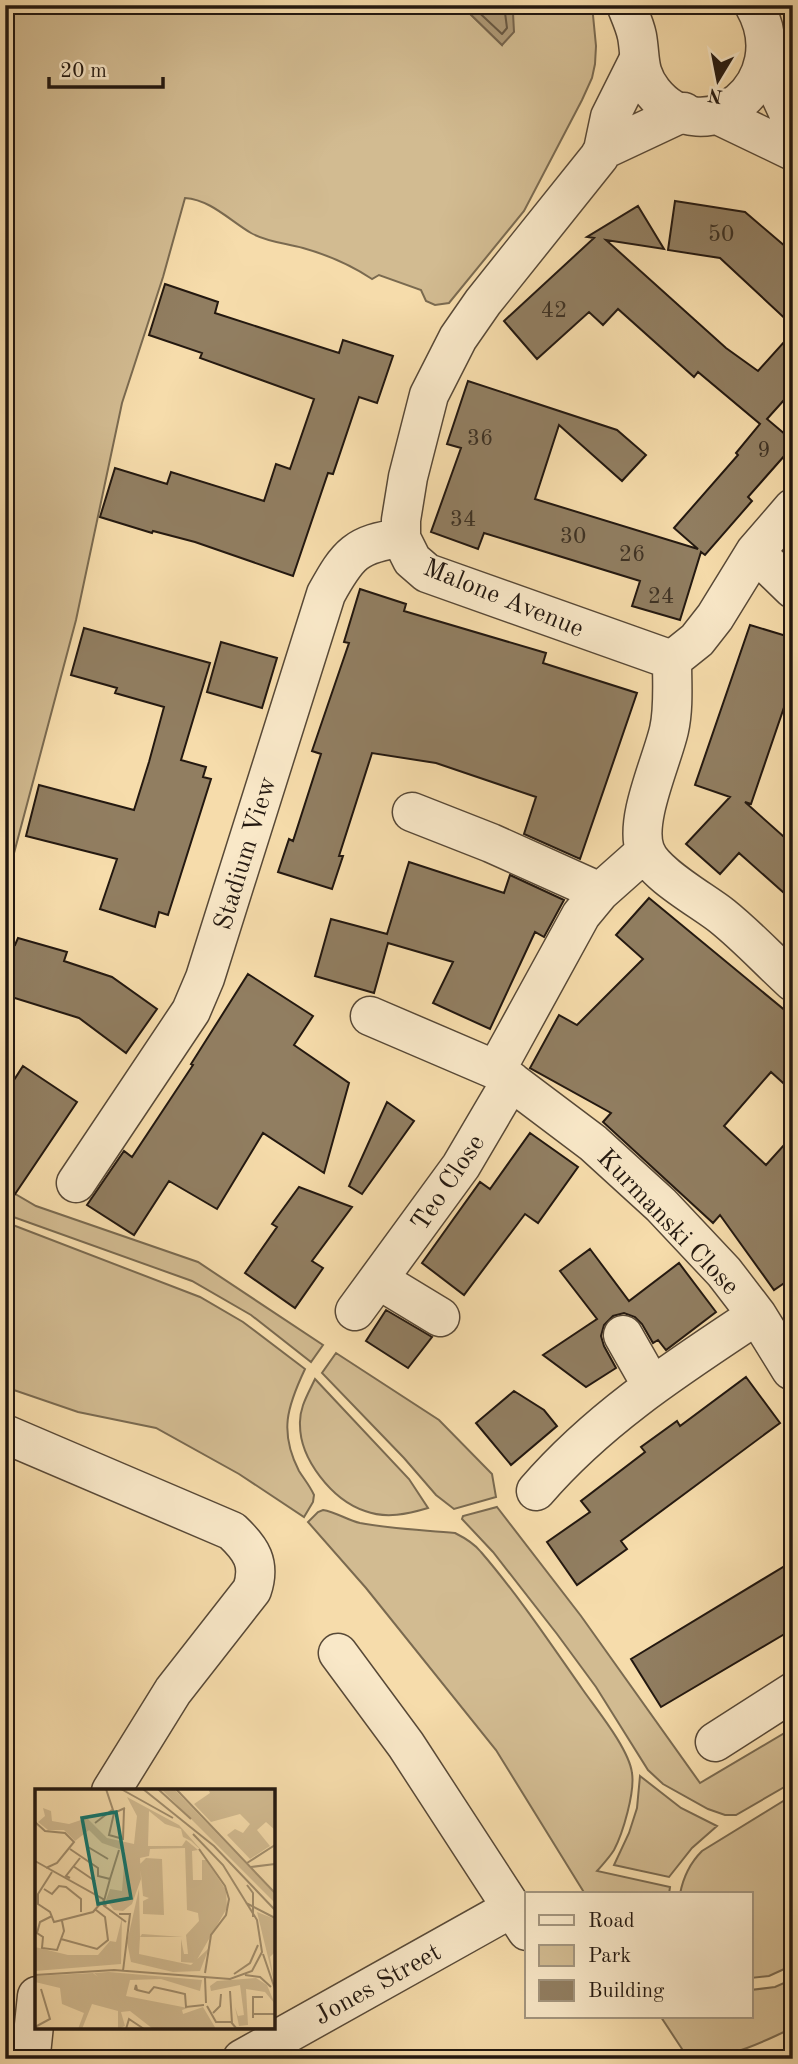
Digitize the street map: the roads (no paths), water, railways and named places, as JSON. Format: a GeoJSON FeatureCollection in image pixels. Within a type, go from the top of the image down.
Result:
{"type":"FeatureCollection","features":[{"type":"Feature","properties":{"kind":"street"},"geometry":{"type":"LineString","coordinates":[[754,5],[769,33],[771,51],[768,69],[793,124]]}},
{"type":"Feature","properties":{"kind":"street"},"geometry":{"type":"LineString","coordinates":[[639,27],[644,78],[654,93],[667,105],[701,114],[793,151]]}},
{"type":"Feature","properties":{"kind":"street","name":"Malone Avenue"},"geometry":{"type":"LineString","coordinates":[[639,27],[610,117],[603,150],[483,302],[458,338],[429,395],[401,520],[401,538],[412,560],[427,573],[672,660]]}},
{"type":"Feature","properties":{"kind":"street","name":"Malone Avenue"},"geometry":{"type":"LineString","coordinates":[[603,150],[701,114],[735,109],[761,85],[768,69]]}},
{"type":"Feature","properties":{"kind":"street"},"geometry":{"type":"LineString","coordinates":[[793,508],[755,552],[715,617],[697,640],[672,660],[669,728],[652,785],[643,837],[645,852],[660,869],[724,917],[793,982]]}},
{"type":"Feature","properties":{"kind":"street","name":"Stadium View"},"geometry":{"type":"LineString","coordinates":[[76,1183],[191,1011],[205,978],[326,594],[340,568],[360,548],[375,541],[401,538]]}},
{"type":"Feature","properties":{"kind":"street"},"geometry":{"type":"LineString","coordinates":[[755,552],[793,589]]}},
{"type":"Feature","properties":{"kind":"street"},"geometry":{"type":"LineString","coordinates":[[412,812],[491,843],[600,892]]}},
{"type":"Feature","properties":{"kind":"street"},"geometry":{"type":"LineString","coordinates":[[503,1076],[567,937],[580,915],[600,892],[645,852]]}},
{"type":"Feature","properties":{"kind":"street","name":"Kurmanski Close"},"geometry":{"type":"LineString","coordinates":[[370,1016],[503,1076],[593,1143],[661,1205],[772,1318],[791,1370]]}},
{"type":"Feature","properties":{"kind":"street","name":"Teo Close"},"geometry":{"type":"LineString","coordinates":[[355,1311],[461,1166],[503,1076]]}},
{"type":"Feature","properties":{"kind":"street"},"geometry":{"type":"LineString","coordinates":[[379,1280],[440,1317]]}},
{"type":"Feature","properties":{"kind":"street"},"geometry":{"type":"LineString","coordinates":[[536,1491],[565,1457],[592,1432],[652,1386],[772,1318]]}},
{"type":"Feature","properties":{"kind":"street"},"geometry":{"type":"LineString","coordinates":[[623,1335],[652,1386]]}},
{"type":"Feature","properties":{"kind":"street"},"geometry":{"type":"LineString","coordinates":[[5,1434],[232,1531],[255,1561],[257,1570],[252,1590],[173,1691],[112,1789]]}},
{"type":"Feature","properties":{"kind":"street","name":"Jones Street"},"geometry":{"type":"LineString","coordinates":[[242,2059],[519,1919],[406,1745],[338,1653]]}},
{"type":"Feature","properties":{"kind":"street"},"geometry":{"type":"LineString","coordinates":[[715,1741],[793,1692]]}},
{"type":"Feature","properties":{"kind":"street"},"geometry":{"type":"LineString","coordinates":[[26,2057],[35,2007]]}},
{"type":"Feature","properties":{"kind":"water"},"geometry":{"type":"Polygon","coordinates":[[[461,5],[510,5],[514,32],[502,45],[461,5]]]}}]}
